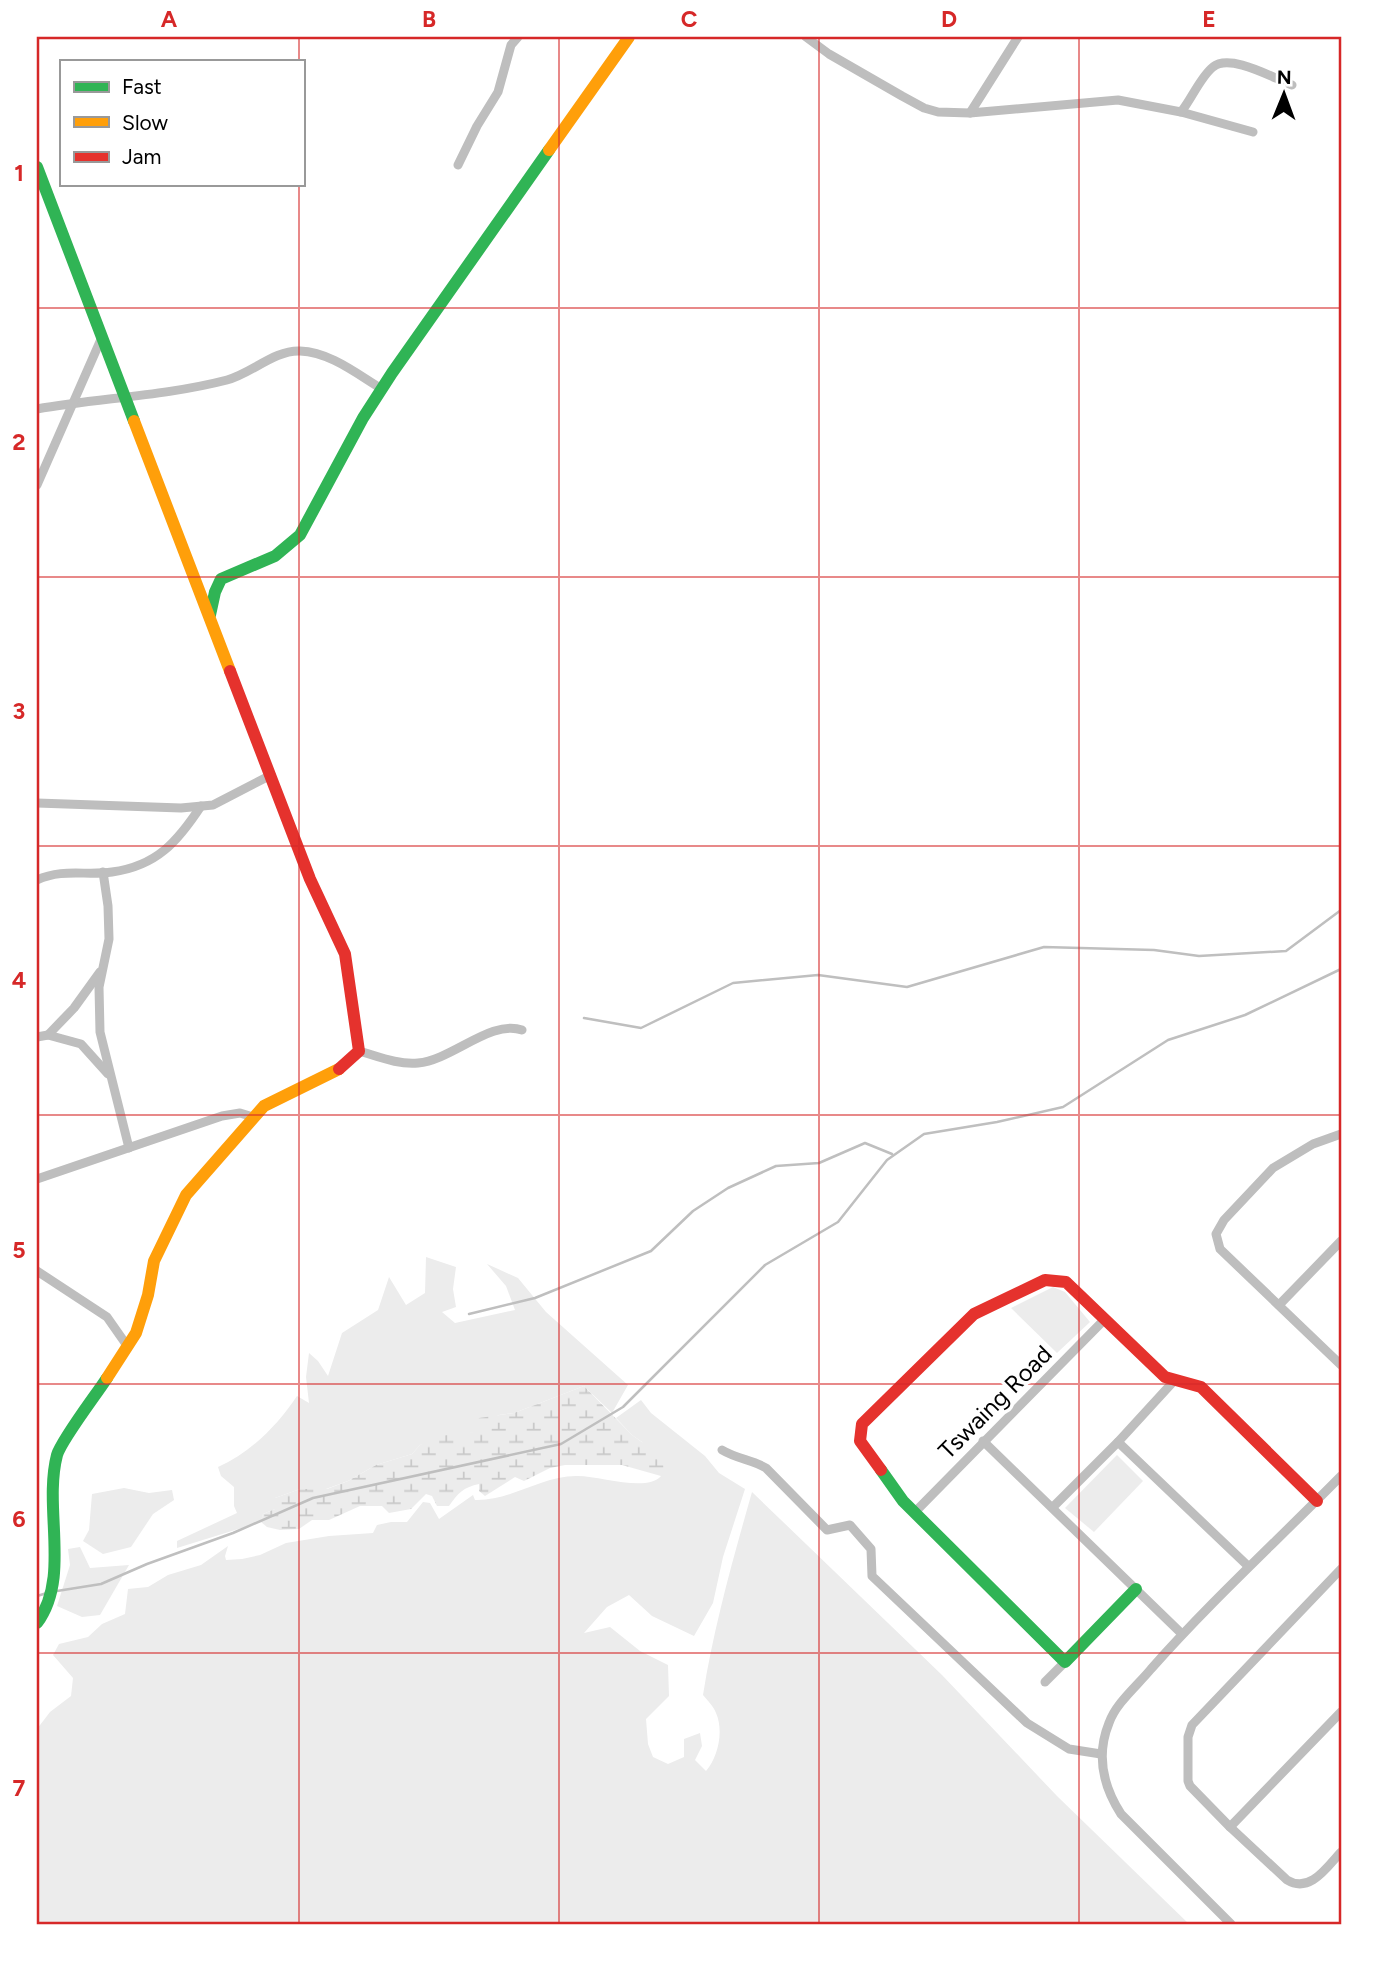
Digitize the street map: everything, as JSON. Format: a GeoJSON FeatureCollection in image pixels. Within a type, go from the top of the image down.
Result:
{"type":"FeatureCollection","features":[{"type":"Feature","properties":{"kind":"street"},"geometry":{"type":"LineString","coordinates":[[458,165],[498,92],[511,45],[518,37]]}},
{"type":"Feature","properties":{"kind":"street"},"geometry":{"type":"LineString","coordinates":[[210,615],[221,579],[275,556],[300,535],[382,389],[629,37]]}},
{"type":"Feature","properties":{"kind":"street"},"geometry":{"type":"LineString","coordinates":[[806,37],[829,54],[924,108],[938,112],[970,113],[1118,100],[1253,132]]}},
{"type":"Feature","properties":{"kind":"street"},"geometry":{"type":"LineString","coordinates":[[970,113],[1018,37]]}},
{"type":"Feature","properties":{"kind":"street"},"geometry":{"type":"LineString","coordinates":[[1181,113],[1212,67],[1221,62],[1233,62],[1292,85]]}},
{"type":"Feature","properties":{"kind":"street"},"geometry":{"type":"LineString","coordinates":[[37,167],[310,879],[345,954],[359,1051]]}},
{"type":"Feature","properties":{"kind":"street"},"geometry":{"type":"LineString","coordinates":[[37,485],[103,335]]}},
{"type":"Feature","properties":{"kind":"street"},"geometry":{"type":"LineString","coordinates":[[37,410],[197,387],[231,379],[297,351],[319,353],[382,389]]}},
{"type":"Feature","properties":{"kind":"street"},"geometry":{"type":"LineString","coordinates":[[37,803],[181,808],[213,805],[271,775]]}},
{"type":"Feature","properties":{"kind":"street"},"geometry":{"type":"LineString","coordinates":[[37,880],[73,871],[112,872],[163,853],[183,833],[201,806]]}},
{"type":"Feature","properties":{"kind":"street"},"geometry":{"type":"LineString","coordinates":[[103,872],[109,939],[99,987],[100,1032],[129,1148]]}},
{"type":"Feature","properties":{"kind":"street"},"geometry":{"type":"LineString","coordinates":[[48,1035],[74,1008],[103,968]]}},
{"type":"Feature","properties":{"kind":"street"},"geometry":{"type":"LineString","coordinates":[[359,1051],[398,1062],[419,1063],[443,1057],[503,1028],[522,1030]]}},
{"type":"Feature","properties":{"kind":"street"},"geometry":{"type":"LineString","coordinates":[[37,1037],[48,1035],[81,1044],[109,1075]]}},
{"type":"Feature","properties":{"kind":"street"},"geometry":{"type":"LineString","coordinates":[[37,1623],[48,1608],[54,1582],[52,1487],[58,1452],[136,1333],[146,1304],[157,1253],[186,1195],[264,1107],[331,1075],[359,1051]]}},
{"type":"Feature","properties":{"kind":"street"},"geometry":{"type":"LineString","coordinates":[[37,1179],[222,1116],[240,1113],[253,1117]]}},
{"type":"Feature","properties":{"kind":"street"},"geometry":{"type":"LineString","coordinates":[[1341,1134],[1313,1144],[1273,1168],[1218,1228],[1217,1240],[1220,1249],[1341,1365]]}},
{"type":"Feature","properties":{"kind":"street"},"geometry":{"type":"LineString","coordinates":[[1279,1305],[1341,1241]]}},
{"type":"Feature","properties":{"kind":"street"},"geometry":{"type":"LineString","coordinates":[[37,1271],[107,1317],[128,1347]]}},
{"type":"Feature","properties":{"kind":"street"},"geometry":{"type":"LineString","coordinates":[[1065,1662],[914,1513],[860,1441],[865,1419],[966,1319],[1045,1280],[1066,1282],[1165,1377],[1173,1382],[1192,1382],[1201,1387],[1317,1500]]}},
{"type":"Feature","properties":{"kind":"street","name":"Tswaing Road"},"geometry":{"type":"LineString","coordinates":[[914,1513],[1104,1320]]}},
{"type":"Feature","properties":{"kind":"street"},"geometry":{"type":"LineString","coordinates":[[1053,1507],[1173,1382]]}},
{"type":"Feature","properties":{"kind":"street"},"geometry":{"type":"LineString","coordinates":[[983,1441],[1182,1634]]}},
{"type":"Feature","properties":{"kind":"street"},"geometry":{"type":"LineString","coordinates":[[1118,1442],[1248,1566]]}},
{"type":"Feature","properties":{"kind":"street"},"geometry":{"type":"LineString","coordinates":[[722,1450],[766,1468],[827,1530],[850,1525],[871,1549],[872,1576],[1027,1723],[1069,1749],[1101,1754]]}},
{"type":"Feature","properties":{"kind":"street"},"geometry":{"type":"LineString","coordinates":[[1231,1924],[1121,1814],[1111,1798],[1101,1754],[1108,1725],[1113,1713],[1182,1634],[1341,1476]]}},
{"type":"Feature","properties":{"kind":"street"},"geometry":{"type":"LineString","coordinates":[[1341,1569],[1189,1730],[1188,1781],[1195,1792],[1230,1827],[1293,1884],[1313,1882],[1341,1852]]}},
{"type":"Feature","properties":{"kind":"street"},"geometry":{"type":"LineString","coordinates":[[1045,1682],[1136,1589]]}},
{"type":"Feature","properties":{"kind":"street"},"geometry":{"type":"LineString","coordinates":[[1230,1827],[1341,1712]]}},
{"type":"Feature","properties":{"kind":"green space"},"geometry":{"type":"Polygon","coordinates":[[[426,1257],[456,1267],[453,1289],[456,1307],[442,1312],[455,1323],[515,1310],[506,1286],[487,1264],[518,1278],[546,1312],[628,1385],[612,1413],[584,1386],[514,1413],[499,1415],[477,1425],[474,1432],[420,1445],[412,1454],[376,1465],[348,1481],[326,1489],[300,1489],[275,1498],[275,1509],[263,1514],[261,1522],[177,1548],[177,1541],[237,1513],[234,1506],[234,1487],[221,1476],[218,1467],[241,1454],[262,1437],[281,1418],[297,1396],[309,1403],[306,1377],[309,1353],[328,1376],[342,1333],[378,1310],[389,1277],[406,1305],[425,1293],[426,1257]]]}},
{"type":"Feature","properties":{"kind":"green space"},"geometry":{"type":"Polygon","coordinates":[[[1053,1287],[1065,1292],[1090,1322],[1057,1353],[1011,1308],[1053,1287]]]}},
{"type":"Feature","properties":{"kind":"green space"},"geometry":{"type":"Polygon","coordinates":[[[584,1386],[632,1435],[653,1450],[650,1457],[655,1457],[664,1466],[661,1476],[622,1465],[565,1465],[550,1468],[524,1481],[515,1477],[485,1496],[479,1491],[479,1484],[474,1485],[462,1491],[449,1506],[437,1506],[432,1496],[426,1494],[411,1509],[389,1513],[382,1506],[360,1506],[329,1520],[312,1520],[299,1529],[280,1530],[267,1527],[261,1522],[263,1514],[275,1509],[275,1498],[300,1489],[327,1489],[376,1465],[412,1454],[420,1445],[439,1436],[473,1432],[479,1418],[514,1413],[584,1386]]]}},
{"type":"Feature","properties":{"kind":"green space"},"geometry":{"type":"Polygon","coordinates":[[[641,1400],[651,1413],[705,1456],[719,1473],[745,1489],[723,1557],[713,1603],[694,1636],[652,1616],[629,1595],[607,1607],[584,1633],[610,1627],[640,1651],[668,1665],[669,1696],[646,1719],[648,1744],[653,1757],[668,1764],[684,1757],[684,1739],[700,1733],[702,1746],[695,1760],[706,1771],[717,1751],[720,1736],[718,1720],[714,1708],[703,1695],[718,1618],[752,1492],[942,1675],[1057,1796],[1189,1924],[37,1924],[37,1729],[50,1712],[71,1696],[73,1678],[53,1655],[59,1644],[88,1637],[102,1624],[125,1614],[128,1589],[148,1587],[168,1575],[201,1565],[228,1546],[226,1560],[242,1559],[260,1555],[286,1543],[373,1533],[377,1525],[407,1522],[423,1502],[430,1503],[439,1519],[473,1495],[475,1500],[501,1497],[563,1477],[585,1476],[633,1483],[654,1481],[661,1476],[642,1442],[616,1418],[641,1400]]]}},
{"type":"Feature","properties":{"kind":"green space"},"geometry":{"type":"Polygon","coordinates":[[[1117,1455],[1143,1481],[1094,1532],[1065,1508],[1117,1455]]]}},
{"type":"Feature","properties":{"kind":"green space"},"geometry":{"type":"Polygon","coordinates":[[[124,1488],[149,1493],[172,1490],[174,1500],[153,1514],[131,1547],[103,1554],[83,1541],[89,1530],[92,1494],[124,1488]]]}},
{"type":"Feature","properties":{"kind":"green space"},"geometry":{"type":"Polygon","coordinates":[[[80,1547],[90,1568],[129,1565],[100,1615],[82,1617],[57,1606],[70,1565],[68,1549],[80,1547]]]}},
{"type":"Feature","properties":{"kind":"waterway"},"geometry":{"type":"LineString","coordinates":[[584,1018],[641,1028],[733,983],[818,975],[907,987],[1044,947],[1154,950],[1199,956],[1286,951],[1341,910]]}},
{"type":"Feature","properties":{"kind":"waterway"},"geometry":{"type":"LineString","coordinates":[[57,1591],[101,1584],[233,1533],[313,1498],[561,1444],[623,1407],[765,1265],[838,1222],[887,1160],[924,1134],[997,1122],[1063,1107],[1168,1040],[1245,1015],[1341,969]]}},
{"type":"Feature","properties":{"kind":"waterway"},"geometry":{"type":"LineString","coordinates":[[469,1314],[535,1298],[651,1251],[693,1211],[728,1188],[776,1166],[819,1163],[865,1143],[892,1154]]}},
{"type":"Feature","properties":{"kind":"waterway"},"geometry":{"type":"LineString","coordinates":[[37,1596],[47,1593]]}},
{"type":"Feature","properties":{"kind":"traffic: fast"},"geometry":{"type":"LineString","coordinates":[[210,615],[221,579],[275,556],[300,535],[363,418],[392,373],[549,150]]}},
{"type":"Feature","properties":{"kind":"traffic: fast"},"geometry":{"type":"LineString","coordinates":[[37,167],[134,421]]}},
{"type":"Feature","properties":{"kind":"traffic: fast"},"geometry":{"type":"LineString","coordinates":[[37,1623],[47,1605],[55,1564],[53,1498],[57,1455],[72,1428],[107,1378]]}},
{"type":"Feature","properties":{"kind":"traffic: fast"},"geometry":{"type":"LineString","coordinates":[[881,1470],[903,1501],[1065,1662],[1136,1589]]}},
{"type":"Feature","properties":{"kind":"traffic: slow"},"geometry":{"type":"LineString","coordinates":[[549,150],[629,37]]}},
{"type":"Feature","properties":{"kind":"traffic: slow"},"geometry":{"type":"LineString","coordinates":[[134,421],[230,671]]}},
{"type":"Feature","properties":{"kind":"traffic: slow"},"geometry":{"type":"LineString","coordinates":[[107,1378],[136,1333],[148,1295],[154,1261],[186,1195],[264,1106],[339,1069]]}},
{"type":"Feature","properties":{"kind":"traffic: jam"},"geometry":{"type":"LineString","coordinates":[[230,671],[310,879],[345,954],[359,1051],[339,1069]]}},
{"type":"Feature","properties":{"kind":"traffic: jam"},"geometry":{"type":"LineString","coordinates":[[881,1470],[860,1441],[862,1424],[974,1314],[1045,1280],[1066,1282],[1165,1377],[1201,1387],[1317,1501]]}}]}
